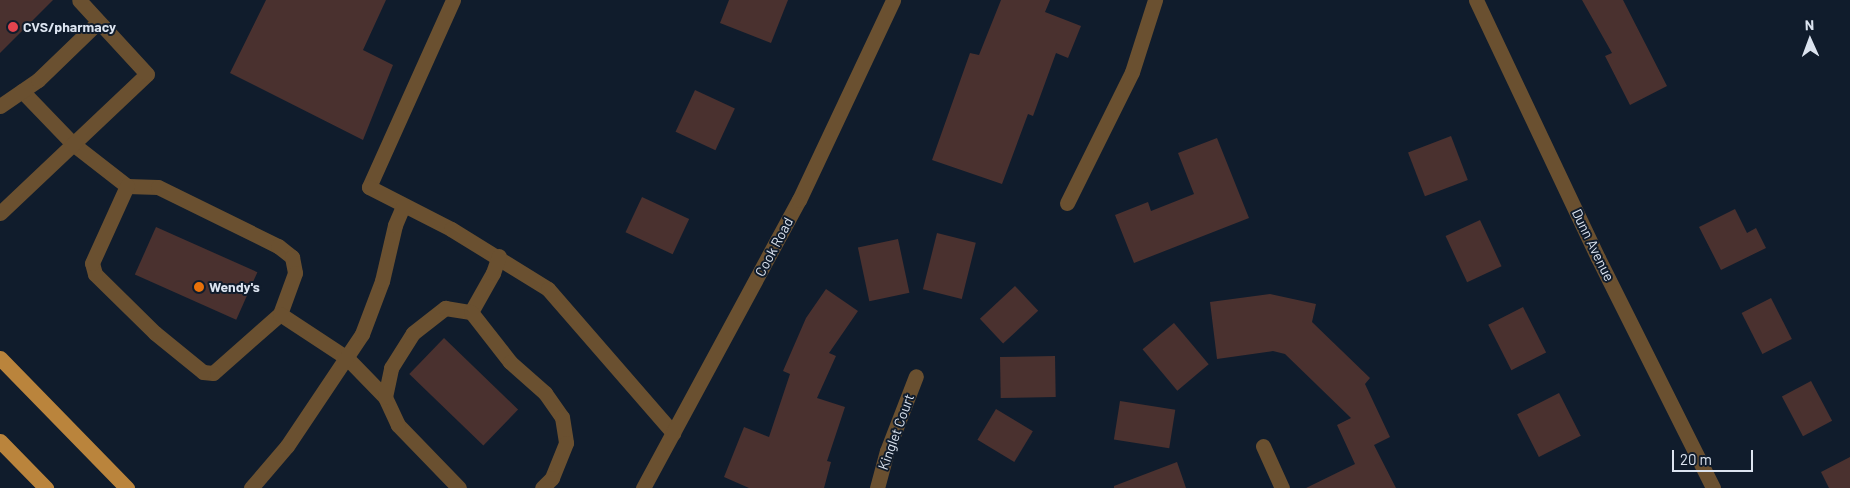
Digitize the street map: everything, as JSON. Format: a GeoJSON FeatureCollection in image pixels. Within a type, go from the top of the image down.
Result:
{"type":"FeatureCollection","features":[{"type":"Feature","properties":{"kind":"main road"},"geometry":{"type":"LineString","coordinates":[[0,358],[127,488]]}},
{"type":"Feature","properties":{"kind":"main road"},"geometry":{"type":"LineString","coordinates":[[0,442],[46,488]]}},
{"type":"Feature","properties":{"kind":"street"},"geometry":{"type":"LineString","coordinates":[[0,213],[147,74],[79,0]]}},
{"type":"Feature","properties":{"kind":"street"},"geometry":{"type":"LineString","coordinates":[[453,0],[369,188],[499,256],[548,289],[673,433]]}},
{"type":"Feature","properties":{"kind":"street","name":"Cook Road"},"geometry":{"type":"LineString","coordinates":[[643,488],[799,200],[893,0]]}},
{"type":"Feature","properties":{"kind":"street"},"geometry":{"type":"LineString","coordinates":[[1067,203],[1132,72],[1155,0]]}},
{"type":"Feature","properties":{"kind":"street","name":"Dunn Avenue"},"geometry":{"type":"LineString","coordinates":[[1476,0],[1598,258],[1713,488]]}},
{"type":"Feature","properties":{"kind":"street"},"geometry":{"type":"LineString","coordinates":[[0,106],[22,91],[98,22]]}},
{"type":"Feature","properties":{"kind":"street"},"geometry":{"type":"LineString","coordinates":[[22,91],[73,144],[126,186],[158,187],[278,246],[292,257],[295,273],[280,314],[213,373],[203,372],[154,332],[95,274],[92,263],[126,186]]}},
{"type":"Feature","properties":{"kind":"street"},"geometry":{"type":"LineString","coordinates":[[252,488],[287,446],[362,334],[382,282],[395,225],[403,206]]}},
{"type":"Feature","properties":{"kind":"street"},"geometry":{"type":"LineString","coordinates":[[471,312],[493,274],[499,256]]}},
{"type":"Feature","properties":{"kind":"street"},"geometry":{"type":"LineString","coordinates":[[385,397],[390,368],[413,333],[445,308],[471,312],[510,362],[545,393],[562,417],[566,444],[552,478],[542,488]]}},
{"type":"Feature","properties":{"kind":"street"},"geometry":{"type":"LineString","coordinates":[[280,314],[347,358],[385,397],[398,425],[459,488]]}},
{"type":"Feature","properties":{"kind":"street","name":"Kinglet Court"},"geometry":{"type":"LineString","coordinates":[[877,488],[887,451],[916,376]]}},
{"type":"Feature","properties":{"kind":"street"},"geometry":{"type":"LineString","coordinates":[[1263,446],[1282,488]]}},
{"type":"Feature","properties":{"kind":"building","name":"CVS/pharmacy"},"geometry":{"type":"Polygon","coordinates":[[[0,0],[53,0],[0,53],[0,0]]]}},
{"type":"Feature","properties":{"kind":"building"},"geometry":{"type":"Polygon","coordinates":[[[266,0],[386,0],[363,50],[393,65],[363,140],[230,73],[266,0]]]}},
{"type":"Feature","properties":{"kind":"building"},"geometry":{"type":"Polygon","coordinates":[[[729,0],[788,0],[771,43],[720,23],[729,0]]]}},
{"type":"Feature","properties":{"kind":"building"},"geometry":{"type":"Polygon","coordinates":[[[1001,0],[1050,0],[1045,12],[1081,26],[1068,58],[1056,53],[1033,116],[1028,114],[1002,184],[932,160],[970,53],[979,55],[1001,0]]]}},
{"type":"Feature","properties":{"kind":"building"},"geometry":{"type":"Polygon","coordinates":[[[1582,0],[1623,0],[1667,86],[1630,105],[1605,56],[1612,53],[1582,0]]]}},
{"type":"Feature","properties":{"kind":"building"},"geometry":{"type":"Polygon","coordinates":[[[695,90],[735,109],[715,150],[676,132],[695,90]]]}},
{"type":"Feature","properties":{"kind":"building"},"geometry":{"type":"Polygon","coordinates":[[[1451,136],[1468,180],[1425,196],[1408,152],[1451,136]]]}},
{"type":"Feature","properties":{"kind":"building"},"geometry":{"type":"Polygon","coordinates":[[[1217,138],[1249,218],[1134,263],[1115,215],[1148,202],[1151,211],[1194,194],[1178,153],[1217,138]]]}},
{"type":"Feature","properties":{"kind":"building"},"geometry":{"type":"Polygon","coordinates":[[[642,197],[689,219],[673,254],[626,232],[642,197]]]}},
{"type":"Feature","properties":{"kind":"building"},"geometry":{"type":"Polygon","coordinates":[[[1735,209],[1747,233],[1756,228],[1766,248],[1721,270],[1699,227],[1735,209]]]}},
{"type":"Feature","properties":{"kind":"building"},"geometry":{"type":"Polygon","coordinates":[[[1480,220],[1502,266],[1467,282],[1446,236],[1480,220]]]}},
{"type":"Feature","properties":{"kind":"building"},"geometry":{"type":"Polygon","coordinates":[[[156,227],[257,272],[236,320],[135,275],[156,227]]]}},
{"type":"Feature","properties":{"kind":"building"},"geometry":{"type":"Polygon","coordinates":[[[937,233],[976,243],[962,299],[923,289],[937,233]]]}},
{"type":"Feature","properties":{"kind":"building"},"geometry":{"type":"Polygon","coordinates":[[[898,239],[909,293],[869,301],[858,248],[898,239]]]}},
{"type":"Feature","properties":{"kind":"building"},"geometry":{"type":"Polygon","coordinates":[[[1015,286],[1038,311],[1003,344],[980,319],[1015,286]]]}},
{"type":"Feature","properties":{"kind":"building"},"geometry":{"type":"Polygon","coordinates":[[[826,289],[858,311],[829,353],[836,356],[817,398],[845,407],[827,461],[831,462],[824,488],[749,488],[724,477],[744,427],[769,437],[790,374],[783,371],[806,318],[826,289]]]}},
{"type":"Feature","properties":{"kind":"building"},"geometry":{"type":"Polygon","coordinates":[[[1270,294],[1316,304],[1312,322],[1370,378],[1365,384],[1390,437],[1374,445],[1396,488],[1306,488],[1355,464],[1337,425],[1351,418],[1285,354],[1273,351],[1217,359],[1210,302],[1270,294]]]}},
{"type":"Feature","properties":{"kind":"building"},"geometry":{"type":"Polygon","coordinates":[[[1771,298],[1792,339],[1762,354],[1742,313],[1771,298]]]}},
{"type":"Feature","properties":{"kind":"building"},"geometry":{"type":"Polygon","coordinates":[[[1523,307],[1546,352],[1511,370],[1488,325],[1523,307]]]}},
{"type":"Feature","properties":{"kind":"building"},"geometry":{"type":"Polygon","coordinates":[[[1174,323],[1209,364],[1177,391],[1143,349],[1174,323]]]}},
{"type":"Feature","properties":{"kind":"building"},"geometry":{"type":"Polygon","coordinates":[[[444,338],[518,410],[483,446],[409,374],[444,338]]]}},
{"type":"Feature","properties":{"kind":"building"},"geometry":{"type":"Polygon","coordinates":[[[1055,356],[1056,397],[1001,398],[1000,357],[1055,356]]]}},
{"type":"Feature","properties":{"kind":"building"},"geometry":{"type":"Polygon","coordinates":[[[1811,381],[1832,421],[1803,436],[1782,396],[1811,381]]]}},
{"type":"Feature","properties":{"kind":"building"},"geometry":{"type":"Polygon","coordinates":[[[1559,393],[1581,436],[1539,457],[1517,414],[1559,393]]]}},
{"type":"Feature","properties":{"kind":"building"},"geometry":{"type":"Polygon","coordinates":[[[1120,401],[1175,410],[1169,448],[1114,440],[1120,401]]]}},
{"type":"Feature","properties":{"kind":"building"},"geometry":{"type":"Polygon","coordinates":[[[996,409],[1033,431],[1014,462],[977,440],[996,409]]]}},
{"type":"Feature","properties":{"kind":"building"},"geometry":{"type":"Polygon","coordinates":[[[1850,457],[1850,488],[1829,488],[1821,472],[1850,457]]]}},
{"type":"Feature","properties":{"kind":"building"},"geometry":{"type":"Polygon","coordinates":[[[1177,462],[1186,488],[1114,488],[1114,486],[1177,462]]]}},
{"type":"Feature","properties":{"kind":"place","name":"CVS/pharmacy"},"geometry":{"type":"Point","coordinates":[13,27]}},
{"type":"Feature","properties":{"kind":"place","name":"Wendy's"},"geometry":{"type":"Point","coordinates":[199,287]}}]}
